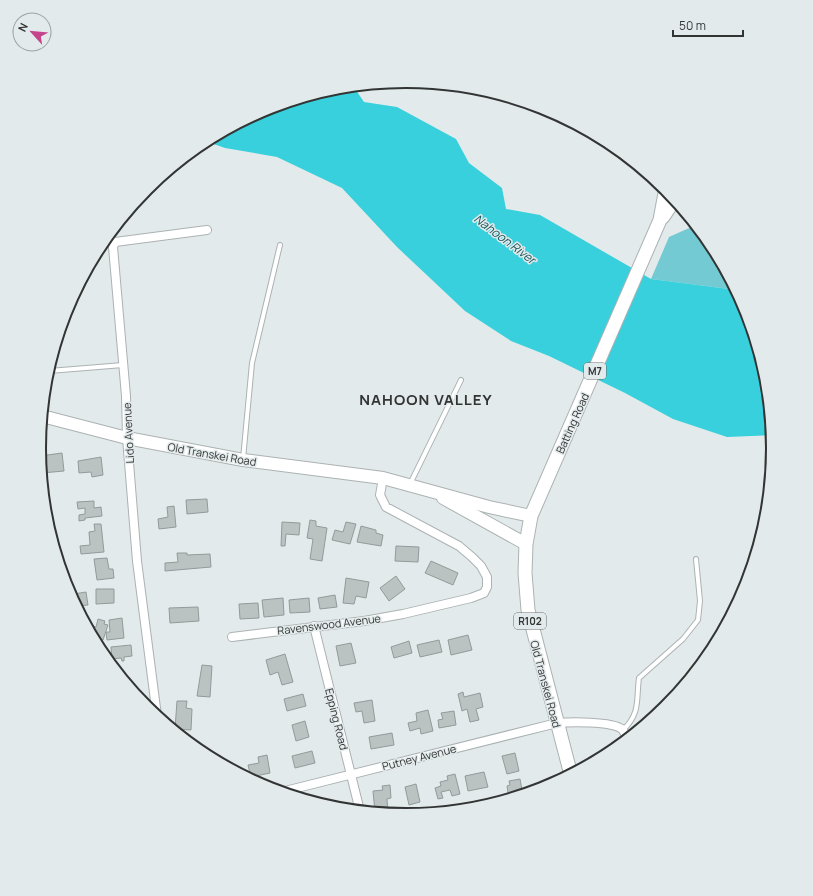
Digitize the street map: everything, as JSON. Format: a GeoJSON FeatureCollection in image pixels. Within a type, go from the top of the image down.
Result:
{"type":"FeatureCollection","features":[{"type":"Feature","properties":{"kind":"main road","name":"Batting Road"},"geometry":{"type":"LineString","coordinates":[[531,516],[647,252],[660,220],[664,196]]}},
{"type":"Feature","properties":{"kind":"main road","name":"Batting Road"},"geometry":{"type":"LineString","coordinates":[[660,220],[672,204]]}},
{"type":"Feature","properties":{"kind":"main road","name":"Old Transkei Road"},"geometry":{"type":"LineString","coordinates":[[48,417],[128,438],[243,460],[383,478],[410,484],[489,507],[531,516],[526,544],[525,573],[528,610],[569,770]]}},
{"type":"Feature","properties":{"kind":"main road","name":"Old Transkei Road"},"geometry":{"type":"LineString","coordinates":[[427,489],[526,544]]}},
{"type":"Feature","properties":{"kind":"street","name":"Lido Avenue"},"geometry":{"type":"LineString","coordinates":[[156,707],[137,561],[113,243],[207,230]]}},
{"type":"Feature","properties":{"kind":"street","name":"Ravenswood Avenue"},"geometry":{"type":"LineString","coordinates":[[232,637],[364,621],[481,595],[486,590],[486,577],[481,566],[459,546],[386,507],[380,495],[383,478]]}},
{"type":"Feature","properties":{"kind":"street","name":"Epping Road"},"geometry":{"type":"LineString","coordinates":[[314,626],[359,805]]}},
{"type":"Feature","properties":{"kind":"street","name":"Putney Avenue"},"geometry":{"type":"LineString","coordinates":[[291,789],[557,723],[575,722],[602,724],[617,726],[623,730]]}},
{"type":"Feature","properties":{"kind":"street"},"geometry":{"type":"LineString","coordinates":[[623,730],[625,735]]}},
{"type":"Feature","properties":{"kind":"lane"},"geometry":{"type":"LineString","coordinates":[[243,460],[252,363],[280,245]]}},
{"type":"Feature","properties":{"kind":"lane"},"geometry":{"type":"LineString","coordinates":[[55,370],[123,366]]}},
{"type":"Feature","properties":{"kind":"lane"},"geometry":{"type":"LineString","coordinates":[[410,484],[461,380]]}},
{"type":"Feature","properties":{"kind":"lane"},"geometry":{"type":"LineString","coordinates":[[623,730],[630,723],[637,708],[639,678],[659,662],[683,639],[698,620],[700,601],[696,559]]}},
{"type":"Feature","properties":{"kind":"shaded area"},"geometry":{"type":"Polygon","coordinates":[[[691,227],[719,268],[730,289],[651,279],[669,237],[691,227]]]}},
{"type":"Feature","properties":{"kind":"water","name":"Nahoon River"},"geometry":{"type":"Polygon","coordinates":[[[357,91],[364,102],[397,107],[456,139],[469,163],[502,188],[506,209],[540,215],[651,279],[730,289],[740,310],[755,355],[764,401],[766,435],[727,437],[673,419],[625,393],[549,356],[511,341],[465,311],[397,247],[342,188],[277,157],[225,148],[213,144],[269,115],[336,94],[357,91]]]}},
{"type":"Feature","properties":{"kind":"building"},"geometry":{"type":"Polygon","coordinates":[[[62,453],[64,471],[47,473],[46,455],[62,453]]]}},
{"type":"Feature","properties":{"kind":"building"},"geometry":{"type":"Polygon","coordinates":[[[101,457],[103,475],[92,477],[91,472],[79,473],[78,461],[101,457]]]}},
{"type":"Feature","properties":{"kind":"building"},"geometry":{"type":"Polygon","coordinates":[[[207,499],[208,512],[187,514],[186,500],[207,499]]]}},
{"type":"Feature","properties":{"kind":"building"},"geometry":{"type":"Polygon","coordinates":[[[94,501],[94,508],[101,507],[102,516],[85,518],[85,520],[79,521],[79,515],[85,514],[85,508],[78,509],[77,502],[94,501]]]}},
{"type":"Feature","properties":{"kind":"building"},"geometry":{"type":"Polygon","coordinates":[[[174,506],[176,527],[159,529],[158,519],[168,517],[167,507],[174,506]]]}},
{"type":"Feature","properties":{"kind":"building"},"geometry":{"type":"Polygon","coordinates":[[[310,520],[316,521],[316,526],[327,528],[322,561],[310,559],[313,539],[307,538],[310,520]]]}},
{"type":"Feature","properties":{"kind":"building"},"geometry":{"type":"Polygon","coordinates":[[[282,522],[300,523],[299,535],[286,534],[285,546],[281,546],[282,522]]]}},
{"type":"Feature","properties":{"kind":"building"},"geometry":{"type":"Polygon","coordinates":[[[346,522],[356,524],[350,544],[332,540],[335,530],[343,532],[346,522]]]}},
{"type":"Feature","properties":{"kind":"building"},"geometry":{"type":"Polygon","coordinates":[[[94,524],[101,524],[104,552],[81,554],[80,546],[90,545],[89,532],[95,531],[94,524]]]}},
{"type":"Feature","properties":{"kind":"building"},"geometry":{"type":"Polygon","coordinates":[[[361,526],[376,530],[376,533],[383,535],[381,546],[357,542],[361,526]]]}},
{"type":"Feature","properties":{"kind":"building"},"geometry":{"type":"Polygon","coordinates":[[[396,546],[419,547],[418,562],[395,561],[396,546]]]}},
{"type":"Feature","properties":{"kind":"building"},"geometry":{"type":"Polygon","coordinates":[[[177,553],[187,553],[187,555],[210,554],[211,567],[165,571],[165,563],[178,562],[177,553]]]}},
{"type":"Feature","properties":{"kind":"building"},"geometry":{"type":"Polygon","coordinates":[[[107,558],[109,569],[113,569],[114,578],[97,580],[94,559],[107,558]]]}},
{"type":"Feature","properties":{"kind":"building"},"geometry":{"type":"Polygon","coordinates":[[[431,561],[458,573],[453,585],[425,573],[431,561]]]}},
{"type":"Feature","properties":{"kind":"building"},"geometry":{"type":"Polygon","coordinates":[[[396,576],[405,589],[389,601],[380,588],[396,576]]]}},
{"type":"Feature","properties":{"kind":"building"},"geometry":{"type":"Polygon","coordinates":[[[346,578],[369,582],[366,598],[356,596],[354,604],[343,603],[346,578]]]}},
{"type":"Feature","properties":{"kind":"building"},"geometry":{"type":"Polygon","coordinates":[[[96,589],[114,589],[114,603],[96,604],[96,589]]]}},
{"type":"Feature","properties":{"kind":"building"},"geometry":{"type":"Polygon","coordinates":[[[86,592],[88,605],[82,605],[77,594],[86,592]]]}},
{"type":"Feature","properties":{"kind":"building"},"geometry":{"type":"Polygon","coordinates":[[[335,595],[337,607],[320,609],[318,598],[335,595]]]}},
{"type":"Feature","properties":{"kind":"building"},"geometry":{"type":"Polygon","coordinates":[[[283,598],[284,615],[264,617],[262,600],[283,598]]]}},
{"type":"Feature","properties":{"kind":"building"},"geometry":{"type":"Polygon","coordinates":[[[309,598],[310,612],[290,613],[289,600],[309,598]]]}},
{"type":"Feature","properties":{"kind":"building"},"geometry":{"type":"Polygon","coordinates":[[[258,603],[259,618],[240,619],[239,604],[258,603]]]}},
{"type":"Feature","properties":{"kind":"building"},"geometry":{"type":"Polygon","coordinates":[[[198,607],[199,621],[170,623],[169,608],[198,607]]]}},
{"type":"Feature","properties":{"kind":"building"},"geometry":{"type":"Polygon","coordinates":[[[122,618],[124,638],[107,640],[106,632],[110,632],[109,620],[122,618]]]}},
{"type":"Feature","properties":{"kind":"building"},"geometry":{"type":"Polygon","coordinates":[[[98,619],[105,621],[104,624],[108,625],[103,640],[93,626],[96,627],[98,619]]]}},
{"type":"Feature","properties":{"kind":"building"},"geometry":{"type":"Polygon","coordinates":[[[468,635],[472,650],[451,655],[448,640],[468,635]]]}},
{"type":"Feature","properties":{"kind":"building"},"geometry":{"type":"Polygon","coordinates":[[[439,640],[442,652],[420,657],[417,645],[439,640]]]}},
{"type":"Feature","properties":{"kind":"building"},"geometry":{"type":"Polygon","coordinates":[[[409,641],[412,653],[394,658],[391,647],[409,641]]]}},
{"type":"Feature","properties":{"kind":"building"},"geometry":{"type":"Polygon","coordinates":[[[351,643],[356,663],[340,666],[336,646],[351,643]]]}},
{"type":"Feature","properties":{"kind":"building"},"geometry":{"type":"Polygon","coordinates":[[[131,645],[132,656],[124,657],[124,661],[122,661],[121,658],[114,659],[112,655],[111,647],[131,645]]]}},
{"type":"Feature","properties":{"kind":"building"},"geometry":{"type":"Polygon","coordinates":[[[285,654],[293,682],[282,685],[278,672],[270,675],[266,660],[285,654]]]}},
{"type":"Feature","properties":{"kind":"building"},"geometry":{"type":"Polygon","coordinates":[[[202,665],[212,666],[210,697],[197,696],[202,665]]]}},
{"type":"Feature","properties":{"kind":"building"},"geometry":{"type":"Polygon","coordinates":[[[463,692],[464,697],[480,693],[483,707],[476,709],[479,720],[470,722],[467,709],[462,711],[458,694],[463,692]]]}},
{"type":"Feature","properties":{"kind":"building"},"geometry":{"type":"Polygon","coordinates":[[[303,694],[306,706],[287,711],[284,699],[303,694]]]}},
{"type":"Feature","properties":{"kind":"building"},"geometry":{"type":"Polygon","coordinates":[[[372,700],[375,721],[364,723],[362,711],[356,712],[354,703],[372,700]]]}},
{"type":"Feature","properties":{"kind":"building"},"geometry":{"type":"Polygon","coordinates":[[[177,701],[187,701],[186,708],[192,709],[191,730],[181,729],[175,724],[177,701]]]}},
{"type":"Feature","properties":{"kind":"building"},"geometry":{"type":"Polygon","coordinates":[[[428,710],[433,731],[421,734],[420,728],[410,731],[408,723],[417,721],[416,713],[428,710]]]}},
{"type":"Feature","properties":{"kind":"building"},"geometry":{"type":"Polygon","coordinates":[[[454,711],[456,725],[439,728],[438,720],[443,719],[441,713],[454,711]]]}},
{"type":"Feature","properties":{"kind":"building"},"geometry":{"type":"Polygon","coordinates":[[[305,721],[309,737],[296,741],[292,725],[305,721]]]}},
{"type":"Feature","properties":{"kind":"building"},"geometry":{"type":"Polygon","coordinates":[[[392,733],[394,745],[371,749],[369,737],[392,733]]]}},
{"type":"Feature","properties":{"kind":"building"},"geometry":{"type":"Polygon","coordinates":[[[312,751],[315,763],[295,768],[292,756],[312,751]]]}},
{"type":"Feature","properties":{"kind":"building"},"geometry":{"type":"Polygon","coordinates":[[[515,753],[519,771],[507,774],[502,756],[515,753]]]}},
{"type":"Feature","properties":{"kind":"building"},"geometry":{"type":"Polygon","coordinates":[[[267,755],[270,773],[257,776],[250,772],[248,765],[259,763],[258,757],[267,755]]]}},
{"type":"Feature","properties":{"kind":"building"},"geometry":{"type":"Polygon","coordinates":[[[484,772],[488,787],[468,791],[465,776],[484,772]]]}},
{"type":"Feature","properties":{"kind":"building"},"geometry":{"type":"Polygon","coordinates":[[[455,774],[460,794],[452,796],[450,790],[441,792],[443,798],[438,799],[435,788],[441,786],[440,782],[448,780],[447,776],[455,774]]]}},
{"type":"Feature","properties":{"kind":"building"},"geometry":{"type":"Polygon","coordinates":[[[520,779],[522,789],[508,793],[507,786],[510,785],[509,781],[520,779]]]}},
{"type":"Feature","properties":{"kind":"building"},"geometry":{"type":"Polygon","coordinates":[[[416,784],[420,802],[409,805],[405,787],[416,784]]]}},
{"type":"Feature","properties":{"kind":"building"},"geometry":{"type":"Polygon","coordinates":[[[390,785],[391,798],[387,799],[388,808],[375,807],[373,791],[383,790],[382,786],[390,785]]]}},
{"type":"Feature","properties":{"kind":"district","name":"NAHOON VALLEY"},"geometry":{"type":"Point","coordinates":[426,399]}}]}
